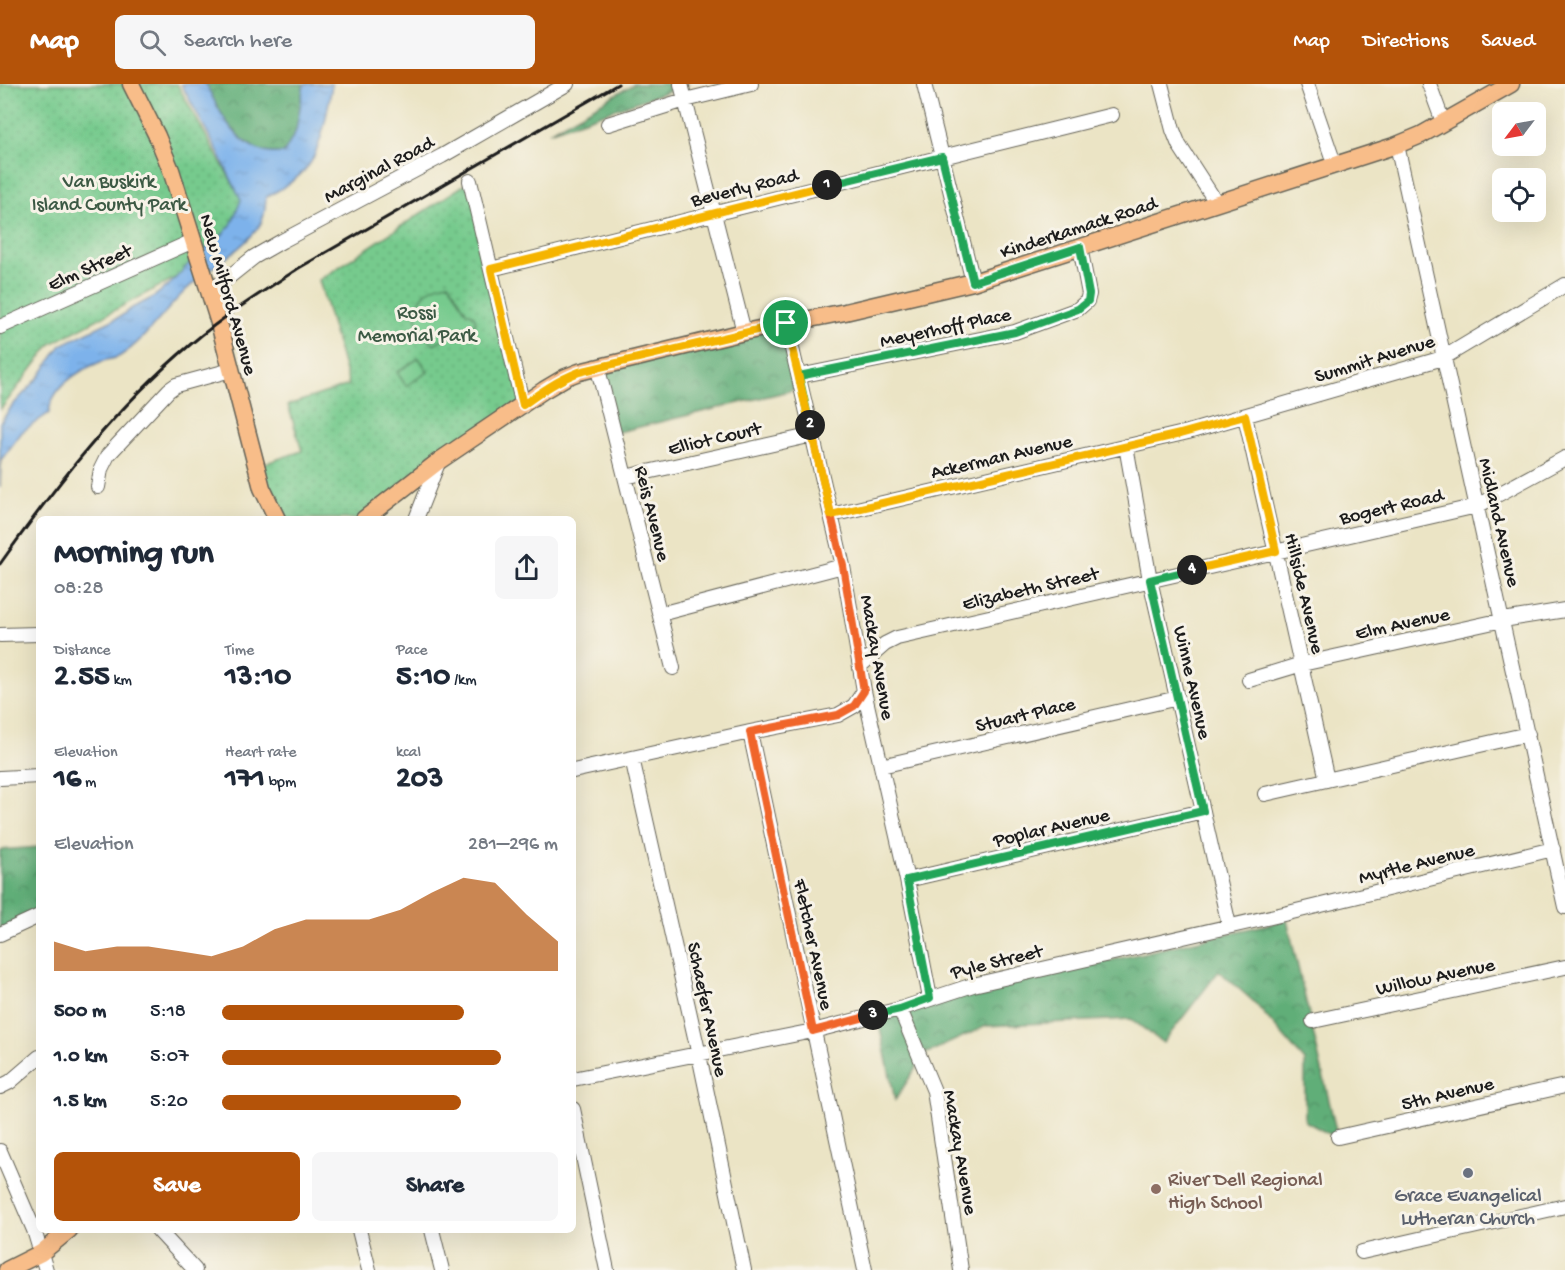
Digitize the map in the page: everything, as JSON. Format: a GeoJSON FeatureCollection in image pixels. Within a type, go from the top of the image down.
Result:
{"type":"FeatureCollection","features":[{"type":"Feature","properties":{"kind":"main road","name":"New Milford Avenue"},"geometry":{"type":"LineString","coordinates":[[131,84],[171,170],[210,292],[262,488],[276,516]]}},
{"type":"Feature","properties":{"kind":"main road","name":"Kinderkamack Road"},"geometry":{"type":"LineString","coordinates":[[368,516],[439,461],[566,377],[744,332],[845,312],[973,282],[1397,145],[1512,84]]}},
{"type":"Feature","properties":{"kind":"main road"},"geometry":{"type":"LineString","coordinates":[[262,488],[268,516]]}},
{"type":"Feature","properties":{"kind":"main road"},"geometry":{"type":"LineString","coordinates":[[7,1270],[41,1253],[65,1233]]}},
{"type":"Feature","properties":{"kind":"street","name":"Marginal Road"},"geometry":{"type":"LineString","coordinates":[[210,292],[254,257],[442,156],[567,84]]}},
{"type":"Feature","properties":{"kind":"street"},"geometry":{"type":"LineString","coordinates":[[681,84],[744,332]]}},
{"type":"Feature","properties":{"kind":"street"},"geometry":{"type":"LineString","coordinates":[[608,124],[685,100],[751,84]]}},
{"type":"Feature","properties":{"kind":"street"},"geometry":{"type":"LineString","coordinates":[[924,84],[973,282]]}},
{"type":"Feature","properties":{"kind":"street"},"geometry":{"type":"LineString","coordinates":[[1161,84],[1179,145],[1216,202]]}},
{"type":"Feature","properties":{"kind":"street"},"geometry":{"type":"LineString","coordinates":[[1307,84],[1335,166]]}},
{"type":"Feature","properties":{"kind":"street"},"geometry":{"type":"LineString","coordinates":[[1429,84],[1443,122]]}},
{"type":"Feature","properties":{"kind":"street","name":"Beverly Road"},"geometry":{"type":"LineString","coordinates":[[491,269],[1112,115]]}},
{"type":"Feature","properties":{"kind":"street","name":"Midland Avenue"},"geometry":{"type":"LineString","coordinates":[[1397,145],[1565,907]]}},
{"type":"Feature","properties":{"kind":"street"},"geometry":{"type":"LineString","coordinates":[[470,181],[523,405]]}},
{"type":"Feature","properties":{"kind":"street","name":"Elm Street"},"geometry":{"type":"LineString","coordinates":[[0,327],[193,241]]}},
{"type":"Feature","properties":{"kind":"street","name":"Meyerhoff Place"},"geometry":{"type":"LineString","coordinates":[[799,376],[1015,332],[1078,309],[1088,301],[1089,294],[1080,247]]}},
{"type":"Feature","properties":{"kind":"street","name":"Summit Avenue"},"geometry":{"type":"LineString","coordinates":[[1180,434],[1443,358],[1565,285]]}},
{"type":"Feature","properties":{"kind":"street","name":"Mackay Avenue"},"geometry":{"type":"LineString","coordinates":[[786,323],[843,566],[864,691],[907,880],[930,998]]}},
{"type":"Feature","properties":{"kind":"street","name":"Reis Avenue"},"geometry":{"type":"LineString","coordinates":[[598,369],[673,668]]}},
{"type":"Feature","properties":{"kind":"street"},"geometry":{"type":"LineString","coordinates":[[98,487],[101,469],[108,455],[169,390],[176,385],[231,370]]}},
{"type":"Feature","properties":{"kind":"street","name":"Hillside Avenue"},"geometry":{"type":"LineString","coordinates":[[1245,416],[1327,780]]}},
{"type":"Feature","properties":{"kind":"street","name":"Ackerman Avenue"},"geometry":{"type":"LineString","coordinates":[[831,515],[1180,434]]}},
{"type":"Feature","properties":{"kind":"street","name":"Elliot Court"},"geometry":{"type":"LineString","coordinates":[[625,477],[813,435]]}},
{"type":"Feature","properties":{"kind":"street","name":"Winne Avenue"},"geometry":{"type":"LineString","coordinates":[[1126,446],[1150,580],[1229,926]]}},
{"type":"Feature","properties":{"kind":"street","name":"Bogert Road"},"geometry":{"type":"LineString","coordinates":[[1216,565],[1477,506],[1565,458]]}},
{"type":"Feature","properties":{"kind":"street"},"geometry":{"type":"LineString","coordinates":[[417,516],[439,461]]}},
{"type":"Feature","properties":{"kind":"street","name":"Elizabeth Street"},"geometry":{"type":"LineString","coordinates":[[861,665],[885,644],[897,638],[1216,565]]}},
{"type":"Feature","properties":{"kind":"street"},"geometry":{"type":"LineString","coordinates":[[660,614],[843,566]]}},
{"type":"Feature","properties":{"kind":"street","name":"Elm Avenue"},"geometry":{"type":"LineString","coordinates":[[1249,680],[1302,664],[1503,620],[1565,610]]}},
{"type":"Feature","properties":{"kind":"street"},"geometry":{"type":"LineString","coordinates":[[0,635],[36,634]]}},
{"type":"Feature","properties":{"kind":"street"},"geometry":{"type":"LineString","coordinates":[[576,770],[838,715],[854,706],[864,691]]}},
{"type":"Feature","properties":{"kind":"street","name":"Stuart Place"},"geometry":{"type":"LineString","coordinates":[[881,766],[1178,698]]}},
{"type":"Feature","properties":{"kind":"street","name":"Fletcher Avenue"},"geometry":{"type":"LineString","coordinates":[[750,732],[865,1270]]}},
{"type":"Feature","properties":{"kind":"street"},"geometry":{"type":"LineString","coordinates":[[1265,794],[1528,734]]}},
{"type":"Feature","properties":{"kind":"street","name":"Schaefer Avenue"},"geometry":{"type":"LineString","coordinates":[[633,758],[744,1270]]}},
{"type":"Feature","properties":{"kind":"street"},"geometry":{"type":"LineString","coordinates":[[0,778],[36,776]]}},
{"type":"Feature","properties":{"kind":"street","name":"Poplar Avenue"},"geometry":{"type":"LineString","coordinates":[[907,880],[1203,811]]}},
{"type":"Feature","properties":{"kind":"street","name":"Myrtle Avenue"},"geometry":{"type":"LineString","coordinates":[[1288,913],[1553,849]]}},
{"type":"Feature","properties":{"kind":"street","name":"Pyle Street"},"geometry":{"type":"LineString","coordinates":[[576,1078],[813,1031],[900,1009],[974,985],[1288,913]]}},
{"type":"Feature","properties":{"kind":"street"},"geometry":{"type":"LineString","coordinates":[[0,934],[36,917]]}},
{"type":"Feature","properties":{"kind":"street","name":"Willow Avenue"},"geometry":{"type":"LineString","coordinates":[[1313,1021],[1565,967]]}},
{"type":"Feature","properties":{"kind":"street","name":"Mackay Avenue"},"geometry":{"type":"LineString","coordinates":[[900,1009],[934,1090],[962,1270]]}},
{"type":"Feature","properties":{"kind":"street"},"geometry":{"type":"LineString","coordinates":[[0,1087],[10,1082],[36,1060]]}},
{"type":"Feature","properties":{"kind":"street","name":"5th Avenue"},"geometry":{"type":"LineString","coordinates":[[1338,1137],[1565,1086]]}},
{"type":"Feature","properties":{"kind":"street"},"geometry":{"type":"LineString","coordinates":[[576,1123],[607,1270]]}},
{"type":"Feature","properties":{"kind":"street"},"geometry":{"type":"LineString","coordinates":[[0,1151],[25,1207],[46,1270]]}},
{"type":"Feature","properties":{"kind":"street"},"geometry":{"type":"LineString","coordinates":[[1362,1252],[1565,1206]]}},
{"type":"Feature","properties":{"kind":"street"},"geometry":{"type":"LineString","coordinates":[[161,1233],[195,1270]]}},
{"type":"Feature","properties":{"kind":"street"},"geometry":{"type":"LineString","coordinates":[[360,1233],[369,1270]]}},
{"type":"Feature","properties":{"kind":"street"},"geometry":{"type":"LineString","coordinates":[[433,1233],[442,1270]]}},
{"type":"Feature","properties":{"kind":"green space","name":"Van Buskirk Island County Park"},"geometry":{"type":"Polygon","coordinates":[[[0,84],[177,84],[242,200],[234,229],[179,276],[51,344],[0,410],[0,84]]]}},
{"type":"Feature","properties":{"kind":"green space"},"geometry":{"type":"Polygon","coordinates":[[[206,84],[304,84],[296,131],[284,153],[267,153],[245,142],[229,124],[206,84]]]}},
{"type":"Feature","properties":{"kind":"green space"},"geometry":{"type":"Polygon","coordinates":[[[634,84],[689,84],[549,132],[634,84]]]}},
{"type":"Feature","properties":{"kind":"green space","name":"Rossi Memorial Park"},"geometry":{"type":"Polygon","coordinates":[[[470,181],[523,406],[368,516],[276,516],[257,466],[302,451],[288,405],[349,385],[319,280],[470,181]]]}},
{"type":"Feature","properties":{"kind":"green space"},"geometry":{"type":"Polygon","coordinates":[[[449,283],[467,313],[471,313],[475,318],[475,324],[467,329],[463,327],[434,344],[419,327],[418,308],[421,299],[428,291],[449,283]]]}},
{"type":"Feature","properties":{"kind":"green space"},"geometry":{"type":"Polygon","coordinates":[[[786,323],[802,388],[614,433],[598,369],[786,323]]]}},
{"type":"Feature","properties":{"kind":"green space"},"geometry":{"type":"Polygon","coordinates":[[[419,358],[428,372],[406,386],[397,372],[419,358]]]}},
{"type":"Feature","properties":{"kind":"green space"},"geometry":{"type":"Polygon","coordinates":[[[36,847],[36,917],[0,934],[0,850],[36,847]]]}},
{"type":"Feature","properties":{"kind":"green space"},"geometry":{"type":"Polygon","coordinates":[[[1287,920],[1338,1139],[1305,1121],[1305,1061],[1254,1002],[1219,971],[1163,1043],[1131,1019],[986,1026],[925,1054],[895,1100],[877,1014],[1287,920]]]}},
{"type":"Feature","properties":{"kind":"water"},"geometry":{"type":"Polygon","coordinates":[[[181,84],[206,84],[222,115],[245,142],[267,153],[284,153],[296,131],[304,84],[332,84],[322,134],[311,162],[297,178],[266,197],[263,217],[258,228],[241,246],[191,285],[128,350],[82,371],[60,388],[49,413],[22,432],[1,460],[0,488],[0,423],[12,406],[40,376],[61,345],[152,298],[171,283],[195,257],[231,225],[241,200],[181,84]]]}},
{"type":"Feature","properties":{"kind":"railway"},"geometry":{"type":"LineString","coordinates":[[0,564],[65,476],[112,420],[164,368],[204,334],[299,268],[618,84]]}},
{"type":"Feature","properties":{"kind":"place","name":"Grace Evangelical Lutheran Church"},"geometry":{"type":"Point","coordinates":[1468,1173]}},
{"type":"Feature","properties":{"kind":"place","name":"River Dell Regional High School"},"geometry":{"type":"Point","coordinates":[1156,1189]}},
{"type":"Feature","properties":{"kind":"route"},"geometry":{"type":"LineString","coordinates":[[786,323],[579,372],[566,377],[523,405],[491,269],[942,157],[973,282],[1080,247],[1089,294],[1088,301],[1078,309],[1015,332],[799,376],[813,435],[843,566],[864,691],[854,706],[838,715],[750,732],[813,1031],[900,1009],[930,998],[907,880],[1203,811],[1150,580],[1276,551],[1245,416],[1180,434],[831,515],[786,323]]}}]}
